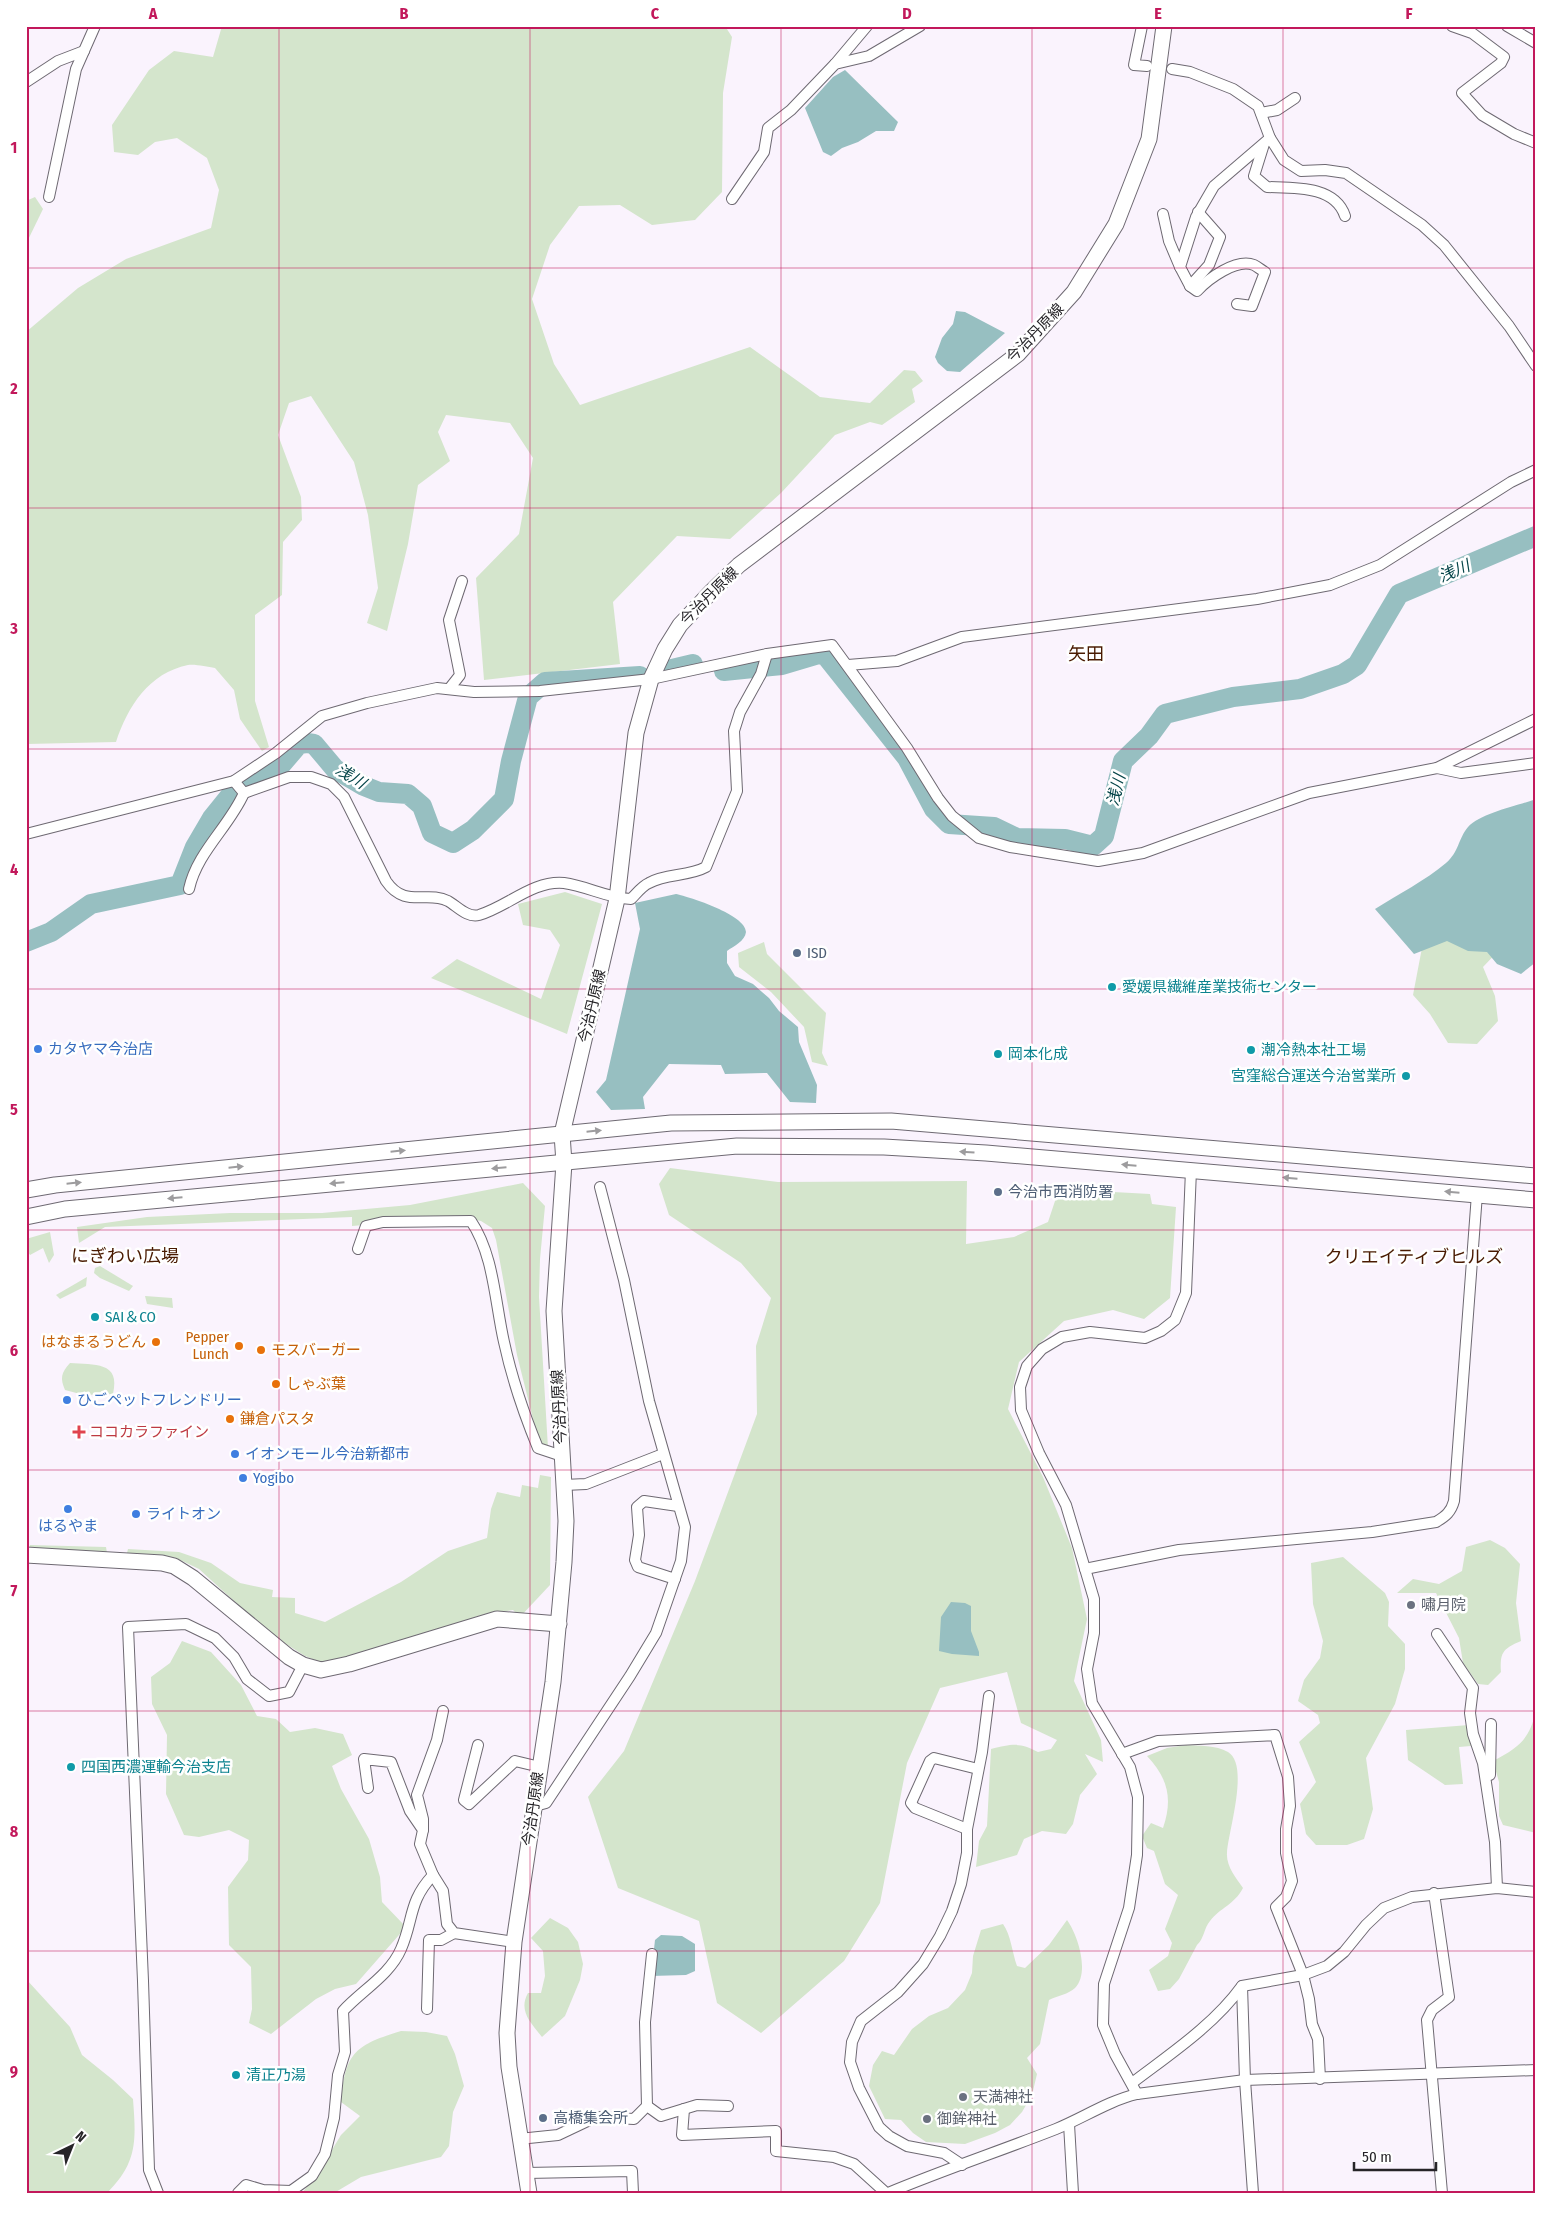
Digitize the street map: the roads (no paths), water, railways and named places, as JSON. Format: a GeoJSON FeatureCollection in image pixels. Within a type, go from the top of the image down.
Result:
{"type":"FeatureCollection","features":[{"type":"Feature","properties":{"kind":"street"},"geometry":{"type":"LineString","coordinates":[[49,197],[76,69],[95,26]]}},
{"type":"Feature","properties":{"kind":"street"},"geometry":{"type":"LineString","coordinates":[[732,199],[764,152],[768,128],[791,110],[835,64],[867,26]]}},
{"type":"Feature","properties":{"kind":"street"},"geometry":{"type":"LineString","coordinates":[[835,64],[869,56],[920,26]]}},
{"type":"Feature","properties":{"kind":"street"},"geometry":{"type":"LineString","coordinates":[[1142,26],[1134,65],[1147,66]]}},
{"type":"Feature","properties":{"kind":"street","name":"今治丹原線"},"geometry":{"type":"LineString","coordinates":[[529,2193],[509,2067],[507,2033],[514,1942],[553,1682],[566,1529],[554,1311],[564,1163],[562,1134],[617,899],[636,733],[651,679],[665,649],[680,624],[740,565],[1018,354],[1074,292],[1116,224],[1149,139],[1164,26]]}},
{"type":"Feature","properties":{"kind":"street"},"geometry":{"type":"LineString","coordinates":[[1452,26],[1472,33],[1504,57],[1501,62],[1462,93],[1482,114],[1514,134],[1536,143]]}},
{"type":"Feature","properties":{"kind":"street"},"geometry":{"type":"LineString","coordinates":[[1507,26],[1536,43]]}},
{"type":"Feature","properties":{"kind":"street"},"geometry":{"type":"LineString","coordinates":[[26,82],[58,61],[84,51]]}},
{"type":"Feature","properties":{"kind":"street"},"geometry":{"type":"LineString","coordinates":[[1172,69],[1190,72],[1233,89],[1258,106],[1267,140],[1284,160],[1301,171],[1325,170],[1346,173],[1422,225],[1444,245],[1509,326],[1536,366]]}},
{"type":"Feature","properties":{"kind":"street"},"geometry":{"type":"LineString","coordinates":[[1261,113],[1277,110],[1295,98]]}},
{"type":"Feature","properties":{"kind":"street"},"geometry":{"type":"LineString","coordinates":[[1180,266],[1198,212],[1214,186],[1267,140]]}},
{"type":"Feature","properties":{"kind":"street"},"geometry":{"type":"LineString","coordinates":[[1267,140],[1254,176],[1267,187],[1302,188],[1325,193],[1343,208],[1345,216]]}},
{"type":"Feature","properties":{"kind":"street"},"geometry":{"type":"LineString","coordinates":[[1190,286],[1209,265],[1220,237],[1198,212]]}},
{"type":"Feature","properties":{"kind":"street"},"geometry":{"type":"LineString","coordinates":[[1163,214],[1169,242],[1190,286],[1197,291],[1209,278],[1235,266],[1252,264],[1265,272],[1252,306],[1237,304]]}},
{"type":"Feature","properties":{"kind":"street"},"geometry":{"type":"LineString","coordinates":[[848,665],[897,661],[962,637],[1247,600],[1330,585],[1380,565],[1511,482],[1536,470]]}},
{"type":"Feature","properties":{"kind":"street"},"geometry":{"type":"LineString","coordinates":[[448,689],[460,675],[449,620],[462,581]]}},
{"type":"Feature","properties":{"kind":"street"},"geometry":{"type":"LineString","coordinates":[[26,834],[234,780],[276,752],[322,716],[368,703],[437,688],[474,692],[540,691],[651,679],[766,654],[832,645],[907,748],[938,798],[952,816],[979,838],[1025,849],[1098,861],[1143,853],[1308,794],[1437,768],[1536,719]]}},
{"type":"Feature","properties":{"kind":"street"},"geometry":{"type":"LineString","coordinates":[[189,889],[202,855],[236,810],[244,793],[289,777],[311,777],[331,784],[344,797],[386,881],[391,889],[403,896],[446,900],[463,912],[477,916],[541,887],[564,883],[617,899],[631,899],[648,883],[665,877],[696,872],[706,867],[737,791],[734,731],[740,712],[761,674],[766,654]]}},
{"type":"Feature","properties":{"kind":"street"},"geometry":{"type":"LineString","coordinates":[[1437,768],[1461,773],[1536,763]]}},
{"type":"Feature","properties":{"kind":"street"},"geometry":{"type":"LineString","coordinates":[[234,780],[244,793]]}},
{"type":"Feature","properties":{"kind":"street"},"geometry":{"type":"LineString","coordinates":[[26,1190],[55,1185],[671,1123],[891,1121],[1536,1176]]}},
{"type":"Feature","properties":{"kind":"street"},"geometry":{"type":"LineString","coordinates":[[26,1217],[75,1208],[737,1146],[884,1147],[1191,1170],[1536,1200]]}},
{"type":"Feature","properties":{"kind":"street"},"geometry":{"type":"LineString","coordinates":[[1137,2094],[1114,2054],[1103,2025],[1104,1984],[1129,1908],[1138,1855],[1138,1797],[1130,1767],[1092,1704],[1087,1669],[1094,1633],[1094,1599],[1066,1505],[1039,1454],[1021,1410],[1020,1388],[1027,1366],[1042,1349],[1062,1337],[1090,1332],[1145,1338],[1175,1320],[1186,1293],[1191,1170]]}},
{"type":"Feature","properties":{"kind":"street"},"geometry":{"type":"LineString","coordinates":[[535,1806],[546,1803],[630,1676],[656,1633],[681,1561],[685,1528],[663,1454],[624,1280],[600,1187]]}},
{"type":"Feature","properties":{"kind":"street"},"geometry":{"type":"LineString","coordinates":[[1085,1569],[1179,1550],[1372,1532],[1436,1522],[1445,1517],[1451,1511],[1454,1501],[1477,1194]]}},
{"type":"Feature","properties":{"kind":"street"},"geometry":{"type":"LineString","coordinates":[[358,1249],[366,1226],[383,1222],[471,1221],[480,1234],[487,1259],[504,1344],[525,1417],[538,1448],[562,1456]]}},
{"type":"Feature","properties":{"kind":"street"},"geometry":{"type":"LineString","coordinates":[[564,1485],[586,1484],[663,1454]]}},
{"type":"Feature","properties":{"kind":"street"},"geometry":{"type":"LineString","coordinates":[[675,1579],[638,1567],[635,1560],[639,1535],[637,1507],[644,1501],[678,1506]]}},
{"type":"Feature","properties":{"kind":"street"},"geometry":{"type":"LineString","coordinates":[[26,1555],[162,1563],[174,1566],[193,1578],[289,1657],[303,1666],[321,1670],[349,1664],[498,1619],[559,1624]]}},
{"type":"Feature","properties":{"kind":"street"},"geometry":{"type":"LineString","coordinates":[[160,2192],[149,2170],[144,1981],[128,1627],[186,1624],[215,1638],[234,1657],[247,1680],[269,1696],[289,1692],[303,1666]]}},
{"type":"Feature","properties":{"kind":"street"},"geometry":{"type":"LineString","coordinates":[[1437,1634],[1473,1688],[1470,1713],[1473,1734],[1482,1763],[1495,1842],[1497,1888]]}},
{"type":"Feature","properties":{"kind":"street"},"geometry":{"type":"LineString","coordinates":[[962,2165],[944,2153],[907,2146],[879,2128],[859,2088],[850,2062],[852,2042],[861,2021],[898,1992],[923,1964],[952,1911],[961,1884],[967,1853],[967,1829],[989,1696]]}},
{"type":"Feature","properties":{"kind":"street"},"geometry":{"type":"LineString","coordinates":[[443,1711],[436,1740],[418,1795],[423,1820],[420,1844],[433,1875],[443,1891],[447,1924],[454,1933]]}},
{"type":"Feature","properties":{"kind":"street"},"geometry":{"type":"LineString","coordinates":[[1486,1787],[1490,1784],[1492,1724]]}},
{"type":"Feature","properties":{"kind":"street"},"geometry":{"type":"LineString","coordinates":[[1122,1754],[1158,1741],[1275,1735],[1288,1777],[1290,1806],[1286,1829],[1286,1853],[1292,1881],[1286,1897],[1276,1907],[1303,1975],[1309,1999],[1312,2024],[1318,2039],[1320,2079]]}},
{"type":"Feature","properties":{"kind":"street"},"geometry":{"type":"LineString","coordinates":[[478,1745],[464,1800],[469,1804],[515,1761],[540,1767]]}},
{"type":"Feature","properties":{"kind":"street"},"geometry":{"type":"LineString","coordinates":[[967,1829],[915,1808],[911,1803],[930,1761],[934,1758],[978,1769]]}},
{"type":"Feature","properties":{"kind":"street"},"geometry":{"type":"LineString","coordinates":[[368,1788],[364,1759],[391,1762],[410,1811],[423,1830]]}},
{"type":"Feature","properties":{"kind":"street"},"geometry":{"type":"LineString","coordinates":[[238,2193],[246,2185],[263,2190],[292,2191],[312,2176],[325,2154],[334,2118],[338,2075],[345,2052],[343,2011],[382,1976],[401,1951],[414,1902],[422,1887],[433,1875]]}},
{"type":"Feature","properties":{"kind":"street"},"geometry":{"type":"LineString","coordinates":[[1132,2083],[1192,2037],[1234,1997],[1242,1986],[1303,1975],[1326,1966],[1344,1952],[1366,1925],[1384,1908],[1412,1896],[1497,1888],[1536,1892]]}},
{"type":"Feature","properties":{"kind":"street"},"geometry":{"type":"LineString","coordinates":[[1434,1894],[1449,1997],[1432,2010],[1427,2020],[1442,2193]]}},
{"type":"Feature","properties":{"kind":"street"},"geometry":{"type":"LineString","coordinates":[[427,2009],[429,1940],[442,1940],[454,1933],[514,1942]]}},
{"type":"Feature","properties":{"kind":"street"},"geometry":{"type":"LineString","coordinates":[[519,2139],[558,2135],[596,2117],[634,2119],[647,2106],[645,2022],[652,1954]]}},
{"type":"Feature","properties":{"kind":"street"},"geometry":{"type":"LineString","coordinates":[[1242,1986],[1245,2080],[1254,2193]]}},
{"type":"Feature","properties":{"kind":"street"},"geometry":{"type":"LineString","coordinates":[[684,2109],[682,2135],[776,2131],[776,2151],[834,2157],[854,2164],[886,2193],[1069,2124],[1123,2097],[1137,2094],[1245,2080],[1320,2079],[1536,2070]]}},
{"type":"Feature","properties":{"kind":"street"},"geometry":{"type":"LineString","coordinates":[[647,2106],[661,2116],[697,2105],[728,2106]]}},
{"type":"Feature","properties":{"kind":"street"},"geometry":{"type":"LineString","coordinates":[[1069,2124],[1073,2193]]}},
{"type":"Feature","properties":{"kind":"street"},"geometry":{"type":"LineString","coordinates":[[526,2173],[632,2171],[633,2193]]}},
{"type":"Feature","properties":{"kind":"waterway","name":"浅川"},"geometry":{"type":"LineString","coordinates":[[724,671],[782,665],[819,654],[826,656],[907,758],[934,809],[949,824],[994,827],[1017,838],[1065,839],[1093,846],[1104,836],[1123,761],[1149,736],[1165,714],[1233,697],[1300,689],[1343,674],[1357,665],[1399,594],[1536,536]]}},
{"type":"Feature","properties":{"kind":"waterway","name":"浅川"},"geometry":{"type":"LineString","coordinates":[[672,669],[693,664]]}},
{"type":"Feature","properties":{"kind":"waterway","name":"浅川"},"geometry":{"type":"LineString","coordinates":[[26,942],[51,932],[91,904],[180,885],[195,847],[212,818],[233,792],[275,772],[299,744],[314,744],[335,769],[364,786],[379,792],[408,794],[422,806],[432,833],[453,843],[473,830],[504,799],[511,761],[528,697],[545,682],[640,676]]}},
{"type":"Feature","properties":{"kind":"place","name":"ISD"},"geometry":{"type":"Point","coordinates":[797,953]}},
{"type":"Feature","properties":{"kind":"place","name":"愛媛県繊維産業技術センター"},"geometry":{"type":"Point","coordinates":[1112,987]}},
{"type":"Feature","properties":{"kind":"place","name":"カタヤマ今治店"},"geometry":{"type":"Point","coordinates":[38,1049]}},
{"type":"Feature","properties":{"kind":"place","name":"潮冷熱本社工場"},"geometry":{"type":"Point","coordinates":[1251,1050]}},
{"type":"Feature","properties":{"kind":"place","name":"岡本化成"},"geometry":{"type":"Point","coordinates":[998,1054]}},
{"type":"Feature","properties":{"kind":"place","name":"宮窪総合運送今治営業所"},"geometry":{"type":"Point","coordinates":[1406,1076]}},
{"type":"Feature","properties":{"kind":"place","name":"今治市西消防署"},"geometry":{"type":"Point","coordinates":[998,1192]}},
{"type":"Feature","properties":{"kind":"place","name":"SAI＆CO"},"geometry":{"type":"Point","coordinates":[95,1317]}},
{"type":"Feature","properties":{"kind":"place","name":"はなまるうどん"},"geometry":{"type":"Point","coordinates":[156,1342]}},
{"type":"Feature","properties":{"kind":"place","name":"Pepper Lunch"},"geometry":{"type":"Point","coordinates":[239,1346]}},
{"type":"Feature","properties":{"kind":"place","name":"モスバーガー"},"geometry":{"type":"Point","coordinates":[261,1350]}},
{"type":"Feature","properties":{"kind":"place","name":"しゃぶ葉"},"geometry":{"type":"Point","coordinates":[276,1384]}},
{"type":"Feature","properties":{"kind":"place","name":"ひごペットフレンドリー"},"geometry":{"type":"Point","coordinates":[67,1400]}},
{"type":"Feature","properties":{"kind":"place","name":"鎌倉パスタ"},"geometry":{"type":"Point","coordinates":[230,1419]}},
{"type":"Feature","properties":{"kind":"place","name":"ココカラファイン"},"geometry":{"type":"Point","coordinates":[79,1432]}},
{"type":"Feature","properties":{"kind":"place","name":"イオンモール今治新都市"},"geometry":{"type":"Point","coordinates":[235,1454]}},
{"type":"Feature","properties":{"kind":"place","name":"Yogibo"},"geometry":{"type":"Point","coordinates":[243,1478]}},
{"type":"Feature","properties":{"kind":"place","name":"はるやま"},"geometry":{"type":"Point","coordinates":[68,1509]}},
{"type":"Feature","properties":{"kind":"place","name":"ライトオン"},"geometry":{"type":"Point","coordinates":[136,1514]}},
{"type":"Feature","properties":{"kind":"place","name":"嘯月院"},"geometry":{"type":"Point","coordinates":[1411,1605]}},
{"type":"Feature","properties":{"kind":"place","name":"四国西濃運輸今治支店"},"geometry":{"type":"Point","coordinates":[71,1767]}},
{"type":"Feature","properties":{"kind":"place","name":"清正乃湯"},"geometry":{"type":"Point","coordinates":[236,2075]}},
{"type":"Feature","properties":{"kind":"place","name":"天満神社"},"geometry":{"type":"Point","coordinates":[963,2097]}},
{"type":"Feature","properties":{"kind":"place","name":"高橋集会所"},"geometry":{"type":"Point","coordinates":[543,2118]}},
{"type":"Feature","properties":{"kind":"place","name":"御鉾神社"},"geometry":{"type":"Point","coordinates":[927,2119]}},
{"type":"Feature","properties":{"kind":"district","name":"矢田"},"geometry":{"type":"Point","coordinates":[1086,654]}},
{"type":"Feature","properties":{"kind":"district","name":"にぎわい広場"},"geometry":{"type":"Point","coordinates":[125,1256]}},
{"type":"Feature","properties":{"kind":"district","name":"クリエイティブヒルズ"},"geometry":{"type":"Point","coordinates":[1414,1257]}}]}
